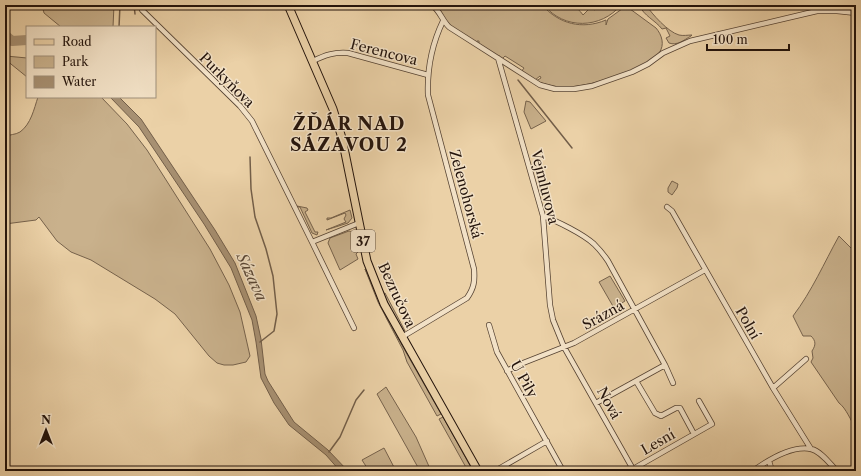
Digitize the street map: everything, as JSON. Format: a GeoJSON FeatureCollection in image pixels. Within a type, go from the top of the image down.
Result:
{"type":"FeatureCollection","features":[{"type":"Feature","properties":{"kind":"main road","name":"Bezručova"},"geometry":{"type":"LineString","coordinates":[[288,5],[329,96],[337,120],[367,261],[374,281],[384,304],[402,337],[478,471]]}},
{"type":"Feature","properties":{"kind":"street","name":"Purkyňova"},"geometry":{"type":"LineString","coordinates":[[140,5],[142,10],[240,106],[252,121],[354,328]]}},
{"type":"Feature","properties":{"kind":"street"},"geometry":{"type":"LineString","coordinates":[[432,5],[439,12],[443,21],[449,28],[540,85],[555,89],[574,89],[592,86],[632,72],[648,64],[663,53],[690,41],[817,11],[856,13]]}},
{"type":"Feature","properties":{"kind":"street","name":"Zelenohorská"},"geometry":{"type":"LineString","coordinates":[[402,337],[467,298],[472,292],[475,282],[474,270],[429,101],[428,75],[439,28],[443,21]]}},
{"type":"Feature","properties":{"kind":"street","name":"Ferencova"},"geometry":{"type":"LineString","coordinates":[[313,61],[327,54],[337,52],[348,53],[428,75]]}},
{"type":"Feature","properties":{"kind":"street","name":"Vejmluvova"},"geometry":{"type":"LineString","coordinates":[[498,58],[543,216],[550,310],[554,324],[564,346]]}},
{"type":"Feature","properties":{"kind":"street","name":"Polní"},"geometry":{"type":"LineString","coordinates":[[667,207],[672,211],[773,388],[811,449]]}},
{"type":"Feature","properties":{"kind":"street"},"geometry":{"type":"LineString","coordinates":[[543,216],[584,236],[593,243],[608,262],[665,365],[673,383]]}},
{"type":"Feature","properties":{"kind":"street"},"geometry":{"type":"LineString","coordinates":[[312,242],[359,223]]}},
{"type":"Feature","properties":{"kind":"street","name":"Srázná"},"geometry":{"type":"LineString","coordinates":[[507,371],[518,365],[574,343],[705,270]]}},
{"type":"Feature","properties":{"kind":"street","name":"U Pily"},"geometry":{"type":"LineString","coordinates":[[489,325],[497,352],[563,471]]}},
{"type":"Feature","properties":{"kind":"street","name":"Nová"},"geometry":{"type":"LineString","coordinates":[[564,346],[633,470]]}},
{"type":"Feature","properties":{"kind":"street"},"geometry":{"type":"LineString","coordinates":[[773,388],[806,360]]}},
{"type":"Feature","properties":{"kind":"street"},"geometry":{"type":"LineString","coordinates":[[596,403],[665,365]]}},
{"type":"Feature","properties":{"kind":"street","name":"Lesní"},"geometry":{"type":"LineString","coordinates":[[636,381],[655,413],[661,416],[676,408],[680,408],[694,434]]}},
{"type":"Feature","properties":{"kind":"street","name":"Lesní"},"geometry":{"type":"LineString","coordinates":[[633,470],[712,424],[700,400]]}},
{"type":"Feature","properties":{"kind":"street"},"geometry":{"type":"LineString","coordinates":[[495,471],[546,441]]}},
{"type":"Feature","properties":{"kind":"street"},"geometry":{"type":"LineString","coordinates":[[753,471],[788,452],[811,449],[822,455],[836,471]]}},
{"type":"Feature","properties":{"kind":"street"},"geometry":{"type":"LineString","coordinates":[[769,461],[772,471]]}},
{"type":"Feature","properties":{"kind":"green space"},"geometry":{"type":"Polygon","coordinates":[[[42,5],[114,5],[113,26],[60,26],[44,13],[42,5]]]}},
{"type":"Feature","properties":{"kind":"green space"},"geometry":{"type":"Polygon","coordinates":[[[436,5],[542,5],[549,12],[563,21],[580,25],[588,25],[606,20],[606,25],[608,19],[626,6],[656,28],[661,37],[662,47],[659,53],[652,59],[617,76],[579,86],[552,86],[536,81],[541,78],[540,76],[535,80],[521,72],[524,68],[505,56],[502,59],[479,45],[479,41],[477,41],[477,43],[452,27],[436,5]]]}},
{"type":"Feature","properties":{"kind":"green space"},"geometry":{"type":"Polygon","coordinates":[[[544,5],[559,5],[559,7],[573,6],[583,15],[590,8],[595,10],[598,5],[608,7],[610,5],[621,5],[613,13],[603,19],[582,23],[562,19],[552,13],[544,5]]]}},
{"type":"Feature","properties":{"kind":"green space"},"geometry":{"type":"Polygon","coordinates":[[[639,5],[646,5],[661,22],[675,33],[681,35],[692,35],[678,43],[669,43],[666,38],[670,36],[666,28],[662,29],[641,9],[639,5]]]}},
{"type":"Feature","properties":{"kind":"green space"},"geometry":{"type":"Polygon","coordinates":[[[6,56],[26,58],[26,76],[6,60],[6,56]]]}},
{"type":"Feature","properties":{"kind":"green space"},"geometry":{"type":"Polygon","coordinates":[[[38,98],[102,98],[127,124],[147,150],[210,249],[229,285],[240,312],[250,356],[246,362],[233,365],[217,363],[209,356],[175,314],[155,299],[91,260],[71,252],[57,241],[39,217],[36,220],[5,224],[5,137],[18,133],[24,129],[32,116],[38,98]]]}},
{"type":"Feature","properties":{"kind":"green space"},"geometry":{"type":"Polygon","coordinates":[[[526,101],[530,102],[546,121],[531,129],[524,112],[526,101]]]}},
{"type":"Feature","properties":{"kind":"green space"},"geometry":{"type":"Polygon","coordinates":[[[672,181],[678,184],[672,195],[668,192],[668,188],[672,181]]]}},
{"type":"Feature","properties":{"kind":"green space"},"geometry":{"type":"Polygon","coordinates":[[[297,206],[307,208],[308,210],[305,212],[315,232],[318,232],[317,235],[312,233],[300,207],[297,206]]]}},
{"type":"Feature","properties":{"kind":"green space"},"geometry":{"type":"Polygon","coordinates":[[[350,210],[352,218],[348,223],[326,230],[346,222],[344,219],[346,215],[345,213],[327,220],[327,218],[331,218],[350,210]]]}},
{"type":"Feature","properties":{"kind":"green space"},"geometry":{"type":"Polygon","coordinates":[[[349,231],[353,232],[354,244],[356,244],[358,252],[356,254],[358,259],[340,270],[328,243],[330,238],[349,231]]]}},
{"type":"Feature","properties":{"kind":"green space"},"geometry":{"type":"Polygon","coordinates":[[[839,236],[856,253],[856,429],[842,405],[839,403],[811,362],[813,358],[812,351],[815,341],[811,336],[803,336],[793,316],[812,287],[839,236]]]}},
{"type":"Feature","properties":{"kind":"green space"},"geometry":{"type":"Polygon","coordinates":[[[365,269],[387,319],[441,414],[437,416],[407,362],[403,350],[378,302],[365,269]]]}},
{"type":"Feature","properties":{"kind":"green space"},"geometry":{"type":"Polygon","coordinates":[[[610,276],[625,301],[614,308],[599,282],[610,276]]]}},
{"type":"Feature","properties":{"kind":"green space"},"geometry":{"type":"Polygon","coordinates":[[[385,293],[405,331],[402,330],[383,294],[385,293]]]}},
{"type":"Feature","properties":{"kind":"green space"},"geometry":{"type":"Polygon","coordinates":[[[386,387],[416,437],[431,471],[420,471],[377,394],[386,387]]]}},
{"type":"Feature","properties":{"kind":"green space"},"geometry":{"type":"Polygon","coordinates":[[[443,417],[473,471],[468,471],[439,419],[443,417]]]}},
{"type":"Feature","properties":{"kind":"green space"},"geometry":{"type":"Polygon","coordinates":[[[384,448],[396,471],[369,471],[362,460],[384,448]]]}},
{"type":"Feature","properties":{"kind":"water"},"geometry":{"type":"Polygon","coordinates":[[[13,37],[26,38],[26,43],[13,44],[7,40],[13,37]]]}},
{"type":"Feature","properties":{"kind":"water"},"geometry":{"type":"Polygon","coordinates":[[[111,98],[120,98],[141,119],[215,230],[235,263],[256,316],[261,339],[265,374],[294,422],[328,450],[348,471],[340,471],[326,455],[289,425],[274,403],[261,378],[252,320],[231,268],[204,224],[139,127],[111,98]]]}},
{"type":"Feature","properties":{"kind":"waterway"},"geometry":{"type":"LineString","coordinates":[[119,26],[120,5]]}},
{"type":"Feature","properties":{"kind":"waterway"},"geometry":{"type":"LineString","coordinates":[[134,5],[135,14]]}},
{"type":"Feature","properties":{"kind":"waterway","name":"Sázava"},"geometry":{"type":"LineString","coordinates":[[5,35],[12,41],[26,40]]}},
{"type":"Feature","properties":{"kind":"waterway"},"geometry":{"type":"LineString","coordinates":[[518,80],[572,148]]}},
{"type":"Feature","properties":{"kind":"waterway"},"geometry":{"type":"LineString","coordinates":[[250,157],[251,189],[255,217],[273,276],[277,314],[274,331],[260,342]]}},
{"type":"Feature","properties":{"kind":"waterway"},"geometry":{"type":"LineString","coordinates":[[329,452],[340,437],[356,400],[364,390]]}},
{"type":"Feature","properties":{"kind":"district","name":"ŽĎÁR NAD SÁZAVOU 2"},"geometry":{"type":"Point","coordinates":[349,134]}}]}
